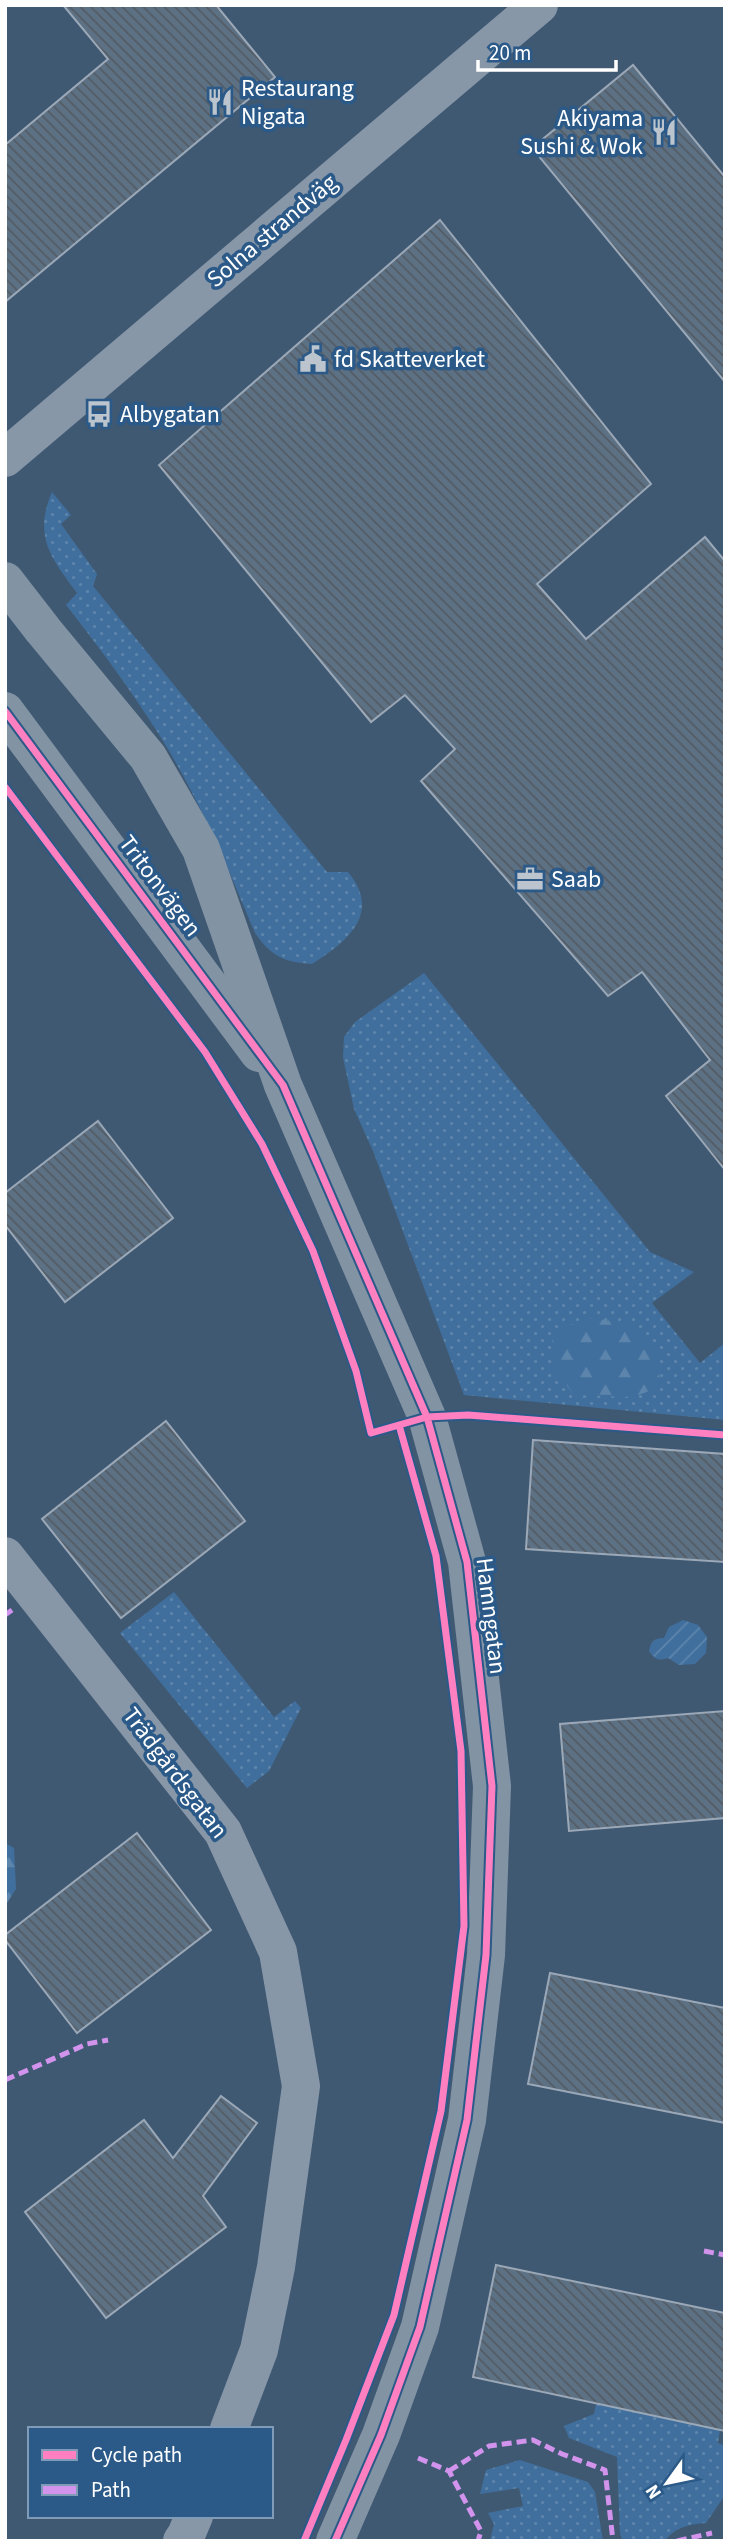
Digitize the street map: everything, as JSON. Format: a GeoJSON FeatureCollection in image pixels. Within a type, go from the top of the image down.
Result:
{"type":"FeatureCollection","features":[{"type":"Feature","properties":{"kind":"street","name":"Solna strandväg"},"geometry":{"type":"LineString","coordinates":[[5,458],[538,5]]}},
{"type":"Feature","properties":{"kind":"street","name":"Tritonvägen"},"geometry":{"type":"LineString","coordinates":[[5,581],[148,757],[201,849],[283,1085]]}},
{"type":"Feature","properties":{"kind":"street","name":"Tritonvägen"},"geometry":{"type":"LineString","coordinates":[[5,711],[283,1085]]}},
{"type":"Feature","properties":{"kind":"street","name":"Hamngatan"},"geometry":{"type":"LineString","coordinates":[[283,1085],[427,1417],[467,1562],[492,1786],[486,1955],[467,2120],[420,2327],[380,2435],[335,2541]]}},
{"type":"Feature","properties":{"kind":"street","name":"Trädgårdsgatan"},"geometry":{"type":"LineString","coordinates":[[5,1556],[223,1832],[278,1952],[301,2086],[276,2267],[259,2350],[230,2427]]}},
{"type":"Feature","properties":{"kind":"street"},"geometry":{"type":"LineString","coordinates":[[181,2541],[193,2518]]}},
{"type":"Feature","properties":{"kind":"green space"},"geometry":{"type":"Polygon","coordinates":[[[52,492],[71,515],[61,524],[97,574],[93,586],[327,872],[348,872],[358,887],[362,900],[356,925],[338,946],[312,964],[279,957],[267,948],[255,933],[212,833],[174,760],[126,685],[66,605],[77,593],[59,569],[45,534],[44,521],[52,492]]]}},
{"type":"Feature","properties":{"kind":"green space"},"geometry":{"type":"Polygon","coordinates":[[[424,973],[650,1252],[694,1272],[652,1303],[700,1363],[725,1343],[725,1420],[464,1395],[373,1151],[354,1109],[343,1057],[344,1037],[355,1022],[424,973]]]}},
{"type":"Feature","properties":{"kind":"green space"},"geometry":{"type":"Polygon","coordinates":[[[593,1318],[628,1324],[657,1348],[660,1387],[633,1397],[574,1395],[551,1365],[553,1330],[593,1318]]]}},
{"type":"Feature","properties":{"kind":"green space"},"geometry":{"type":"Polygon","coordinates":[[[174,1592],[274,1717],[295,1701],[301,1708],[269,1771],[247,1788],[120,1633],[174,1592]]]}},
{"type":"Feature","properties":{"kind":"green space"},"geometry":{"type":"Polygon","coordinates":[[[683,1620],[698,1625],[707,1637],[706,1653],[695,1664],[679,1665],[668,1658],[655,1658],[649,1651],[652,1642],[664,1638],[669,1627],[683,1620]]]}},
{"type":"Feature","properties":{"kind":"green space"},"geometry":{"type":"Polygon","coordinates":[[[5,1843],[14,1848],[16,1889],[5,1906],[5,1843]]]}},
{"type":"Feature","properties":{"kind":"green space"},"geometry":{"type":"Polygon","coordinates":[[[596,2404],[720,2430],[718,2443],[725,2446],[725,2495],[706,2523],[683,2527],[673,2532],[665,2541],[623,2541],[620,2534],[617,2457],[569,2438],[564,2426],[594,2414],[596,2404]]]}},
{"type":"Feature","properties":{"kind":"green space"},"geometry":{"type":"Polygon","coordinates":[[[520,2460],[588,2482],[595,2492],[603,2541],[490,2541],[494,2524],[488,2513],[523,2506],[519,2488],[480,2494],[486,2470],[520,2460]]]}},
{"type":"Feature","properties":{"kind":"building"},"geometry":{"type":"Polygon","coordinates":[[[63,5],[216,5],[275,77],[5,302],[5,145],[108,59],[63,5]]]}},
{"type":"Feature","properties":{"kind":"building"},"geometry":{"type":"Polygon","coordinates":[[[633,65],[725,177],[725,382],[532,148],[633,65]]]}},
{"type":"Feature","properties":{"kind":"building"},"geometry":{"type":"Polygon","coordinates":[[[440,220],[651,484],[537,584],[586,639],[705,537],[725,561],[725,1170],[666,1096],[710,1060],[642,972],[608,996],[421,781],[455,749],[405,695],[371,722],[159,465],[440,220]]]}},
{"type":"Feature","properties":{"kind":"building"},"geometry":{"type":"Polygon","coordinates":[[[98,1121],[173,1218],[65,1302],[5,1225],[5,1193],[98,1121]]]}},
{"type":"Feature","properties":{"kind":"building"},"geometry":{"type":"Polygon","coordinates":[[[166,1421],[245,1521],[121,1618],[42,1519],[166,1421]]]}},
{"type":"Feature","properties":{"kind":"building"},"geometry":{"type":"Polygon","coordinates":[[[533,1440],[725,1454],[725,1562],[526,1549],[533,1440]]]}},
{"type":"Feature","properties":{"kind":"building"},"geometry":{"type":"Polygon","coordinates":[[[725,1711],[725,1818],[569,1831],[560,1724],[725,1711]]]}},
{"type":"Feature","properties":{"kind":"building"},"geometry":{"type":"Polygon","coordinates":[[[137,1833],[211,1930],[77,2033],[5,1940],[5,1935],[137,1833]]]}},
{"type":"Feature","properties":{"kind":"building"},"geometry":{"type":"Polygon","coordinates":[[[550,1973],[725,2008],[725,2123],[528,2084],[550,1973]]]}},
{"type":"Feature","properties":{"kind":"building"},"geometry":{"type":"Polygon","coordinates":[[[221,2096],[257,2123],[203,2196],[226,2227],[106,2318],[25,2212],[144,2120],[173,2158],[221,2096]]]}},
{"type":"Feature","properties":{"kind":"building"},"geometry":{"type":"Polygon","coordinates":[[[496,2265],[725,2313],[725,2431],[473,2377],[496,2265]]]}},
{"type":"Feature","properties":{"kind":"marked path"},"geometry":{"type":"LineString","coordinates":[[5,1615],[12,1610]]}},
{"type":"Feature","properties":{"kind":"marked path"},"geometry":{"type":"LineString","coordinates":[[5,2080],[87,2044],[108,2040]]}},
{"type":"Feature","properties":{"kind":"marked path"},"geometry":{"type":"LineString","coordinates":[[704,2251],[725,2255]]}},
{"type":"Feature","properties":{"kind":"marked path"},"geometry":{"type":"LineString","coordinates":[[449,2471],[489,2446],[533,2440],[605,2470],[613,2541]]}},
{"type":"Feature","properties":{"kind":"marked path"},"geometry":{"type":"LineString","coordinates":[[418,2458],[449,2471],[481,2531],[478,2541]]}},
{"type":"Feature","properties":{"kind":"marked path"},"geometry":{"type":"LineString","coordinates":[[677,2541],[712,2533]]}},
{"type":"Feature","properties":{"kind":"cycle path"},"geometry":{"type":"LineString","coordinates":[[5,711],[283,1085],[427,1417],[467,1562],[492,1786],[486,1955],[467,2120],[420,2327],[381,2435],[335,2541]]}},
{"type":"Feature","properties":{"kind":"cycle path"},"geometry":{"type":"LineString","coordinates":[[5,787],[205,1052],[262,1144],[313,1251],[356,1371],[371,1433],[427,1417],[468,1415],[725,1435]]}},
{"type":"Feature","properties":{"kind":"cycle path"},"geometry":{"type":"LineString","coordinates":[[304,2541],[394,2315],[441,2111],[464,1926],[461,1751],[436,1556],[399,1425]]}},
{"type":"Feature","properties":{"kind":"place","name":"Restaurang Nigata"},"geometry":{"type":"Point","coordinates":[220,102]}},
{"type":"Feature","properties":{"kind":"place","name":"Akiyama Sushi & Wok"},"geometry":{"type":"Point","coordinates":[664,132]}},
{"type":"Feature","properties":{"kind":"place","name":"fd Skatteverket"},"geometry":{"type":"Point","coordinates":[313,359]}},
{"type":"Feature","properties":{"kind":"place","name":"Albygatan"},"geometry":{"type":"Point","coordinates":[99,414]}},
{"type":"Feature","properties":{"kind":"place","name":"Saab"},"geometry":{"type":"Point","coordinates":[530,879]}}]}
